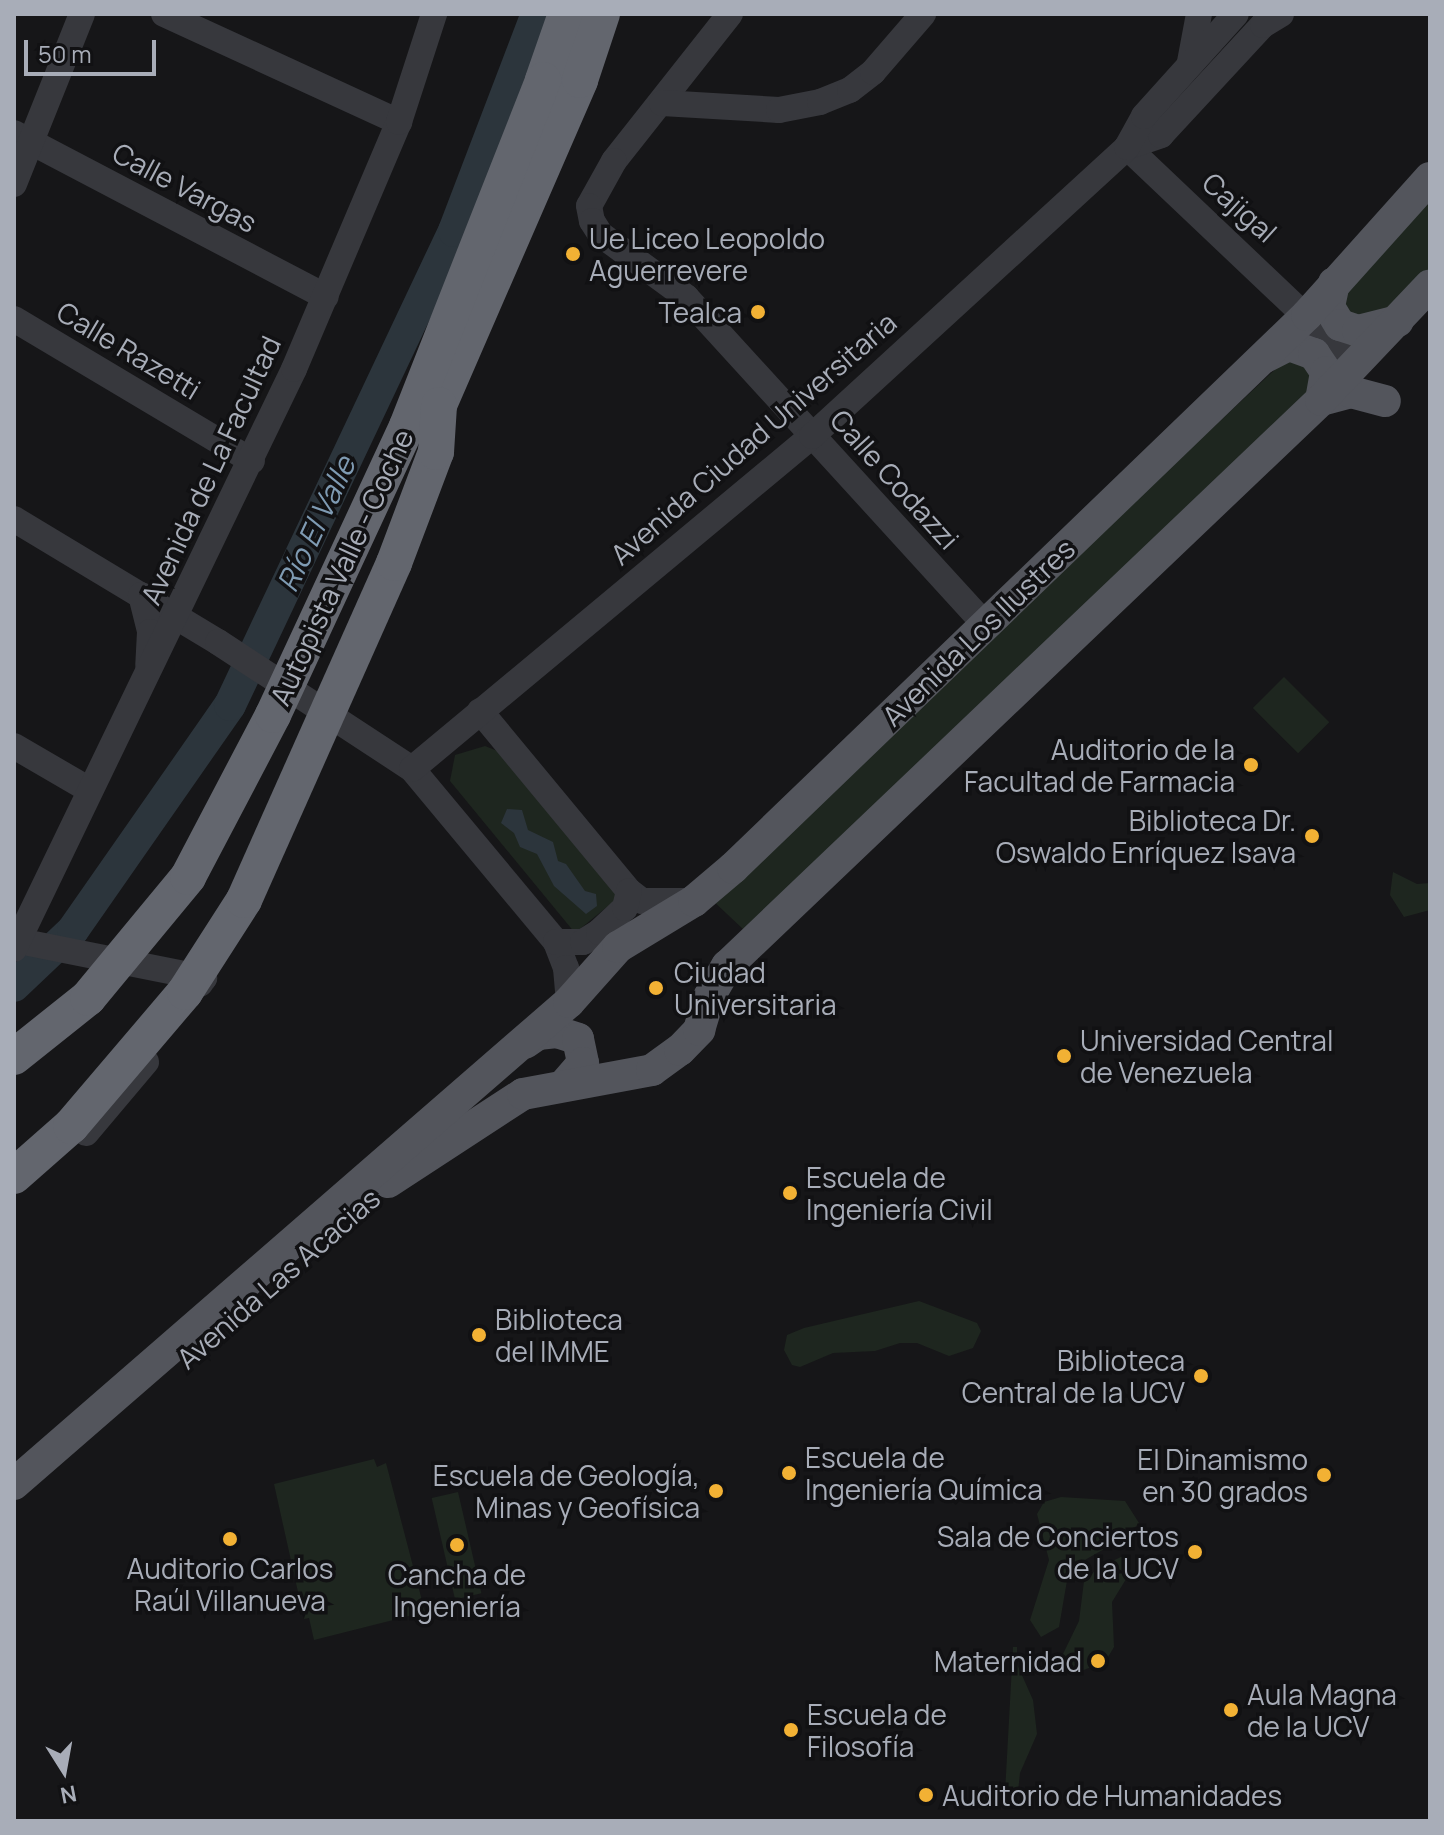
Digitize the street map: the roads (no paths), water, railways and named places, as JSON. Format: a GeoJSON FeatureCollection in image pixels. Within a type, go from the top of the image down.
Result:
{"type":"FeatureCollection","features":[{"type":"Feature","properties":{"kind":"highway","name":"Autopista Valle - Coche"},"geometry":{"type":"LineString","coordinates":[[14,1057],[88,998],[145,935],[188,877],[219,823],[407,426],[531,79],[545,14]]}},
{"type":"Feature","properties":{"kind":"highway","name":"Autopista Valle - Coche"},"geometry":{"type":"LineString","coordinates":[[14,1038],[66,994],[124,930],[167,873],[198,819],[385,421],[531,79],[566,14]]}},
{"type":"Feature","properties":{"kind":"highway","name":"Autopista Valle - Coche"},"geometry":{"type":"LineString","coordinates":[[14,1156],[65,1115],[121,1053],[204,935],[580,80],[602,14]]}},
{"type":"Feature","properties":{"kind":"highway"},"geometry":{"type":"LineString","coordinates":[[14,1176],[71,1126],[185,992],[244,900],[394,563],[436,452],[439,405]]}},
{"type":"Feature","properties":{"kind":"main road","name":"Avenida Los Ilustres"},"geometry":{"type":"LineString","coordinates":[[504,1058],[569,1002],[618,947],[694,901],[985,625],[1307,315],[1430,178]]}},
{"type":"Feature","properties":{"kind":"main road"},"geometry":{"type":"LineString","coordinates":[[1334,283],[1329,307],[1340,325],[1358,331],[1398,321]]}},
{"type":"Feature","properties":{"kind":"main road"},"geometry":{"type":"LineString","coordinates":[[564,1085],[652,1070],[692,1039],[727,966],[1321,400],[1430,285]]}},
{"type":"Feature","properties":{"kind":"main road"},"geometry":{"type":"LineString","coordinates":[[1261,360],[1289,345],[1314,354],[1326,372],[1321,400]]}},
{"type":"Feature","properties":{"kind":"main road"},"geometry":{"type":"LineString","coordinates":[[1321,400],[1351,392],[1385,401]]}},
{"type":"Feature","properties":{"kind":"main road"},"geometry":{"type":"LineString","coordinates":[[504,1058],[538,1034],[574,1036],[585,1057],[564,1085]]}},
{"type":"Feature","properties":{"kind":"main road","name":"Avenida Las Acacias"},"geometry":{"type":"LineString","coordinates":[[14,1484],[504,1058]]}},
{"type":"Feature","properties":{"kind":"main road","name":"Avenida Las Acacias"},"geometry":{"type":"LineString","coordinates":[[14,1507],[390,1181],[523,1094],[564,1085]]}},
{"type":"Feature","properties":{"kind":"street"},"geometry":{"type":"LineString","coordinates":[[14,184],[24,138],[82,14]]}},
{"type":"Feature","properties":{"kind":"street"},"geometry":{"type":"LineString","coordinates":[[164,14],[399,122]]}},
{"type":"Feature","properties":{"kind":"street","name":"Avenida de La Facultad"},"geometry":{"type":"LineString","coordinates":[[15,944],[88,789],[178,617],[326,297],[399,122],[434,14]]}},
{"type":"Feature","properties":{"kind":"street"},"geometry":{"type":"LineString","coordinates":[[662,103],[730,14]]}},
{"type":"Feature","properties":{"kind":"street"},"geometry":{"type":"LineString","coordinates":[[662,103],[779,110],[820,102],[850,90],[873,72],[923,14]]}},
{"type":"Feature","properties":{"kind":"street"},"geometry":{"type":"LineString","coordinates":[[1190,63],[1199,14]]}},
{"type":"Feature","properties":{"kind":"street","name":"Avenida Ciudad Universitaria"},"geometry":{"type":"LineString","coordinates":[[412,769],[812,436],[1127,147],[1144,116],[1236,14]]}},
{"type":"Feature","properties":{"kind":"street","name":"Avenida Ciudad Universitaria"},"geometry":{"type":"LineString","coordinates":[[1127,147],[1161,135],[1266,18]]}},
{"type":"Feature","properties":{"kind":"street","name":"Calle Codazzi"},"geometry":{"type":"LineString","coordinates":[[662,103],[614,161],[589,206],[600,234],[686,297],[985,625]]}},
{"type":"Feature","properties":{"kind":"street","name":"Calle Vargas"},"geometry":{"type":"LineString","coordinates":[[24,138],[326,297]]}},
{"type":"Feature","properties":{"kind":"street","name":"Cajigal"},"geometry":{"type":"LineString","coordinates":[[1127,147],[1356,364]]}},
{"type":"Feature","properties":{"kind":"street","name":"Calle Razetti"},"geometry":{"type":"LineString","coordinates":[[14,319],[252,461]]}},
{"type":"Feature","properties":{"kind":"street"},"geometry":{"type":"LineString","coordinates":[[14,519],[218,642],[412,769],[556,942],[566,968],[569,1002]]}},
{"type":"Feature","properties":{"kind":"street"},"geometry":{"type":"LineString","coordinates":[[141,595],[150,632],[147,673]]}},
{"type":"Feature","properties":{"kind":"street"},"geometry":{"type":"LineString","coordinates":[[147,673],[182,647],[218,642]]}},
{"type":"Feature","properties":{"kind":"street"},"geometry":{"type":"LineString","coordinates":[[480,711],[629,891],[642,901],[694,901]]}},
{"type":"Feature","properties":{"kind":"street"},"geometry":{"type":"LineString","coordinates":[[14,746],[88,789]]}},
{"type":"Feature","properties":{"kind":"street"},"geometry":{"type":"LineString","coordinates":[[556,942],[583,942],[599,932],[625,908],[629,891]]}},
{"type":"Feature","properties":{"kind":"street"},"geometry":{"type":"LineString","coordinates":[[14,1196],[116,1101],[204,978],[15,944]]}},
{"type":"Feature","properties":{"kind":"waterway","name":"Río El Valle"},"geometry":{"type":"LineString","coordinates":[[14,986],[73,930],[230,705],[454,231],[537,14]]}},
{"type":"Feature","properties":{"kind":"place","name":"Ue Liceo Leopoldo Aguerrevere"},"geometry":{"type":"Point","coordinates":[573,254]}},
{"type":"Feature","properties":{"kind":"place","name":"Tealca"},"geometry":{"type":"Point","coordinates":[758,312]}},
{"type":"Feature","properties":{"kind":"place","name":"Auditorio de la Facultad de Farmacia"},"geometry":{"type":"Point","coordinates":[1251,765]}},
{"type":"Feature","properties":{"kind":"place","name":"Biblioteca Dr. Oswaldo Enríquez Isava"},"geometry":{"type":"Point","coordinates":[1312,836]}},
{"type":"Feature","properties":{"kind":"place","name":"Ciudad Universitaria"},"geometry":{"type":"Point","coordinates":[656,988]}},
{"type":"Feature","properties":{"kind":"place","name":"Universidad Central de Venezuela"},"geometry":{"type":"Point","coordinates":[1064,1056]}},
{"type":"Feature","properties":{"kind":"place","name":"Escuela de Ingeniería Civil"},"geometry":{"type":"Point","coordinates":[790,1193]}},
{"type":"Feature","properties":{"kind":"place","name":"Biblioteca del IMME"},"geometry":{"type":"Point","coordinates":[479,1335]}},
{"type":"Feature","properties":{"kind":"place","name":"Biblioteca Central de la UCV"},"geometry":{"type":"Point","coordinates":[1201,1376]}},
{"type":"Feature","properties":{"kind":"place","name":"Escuela de Ingeniería Química"},"geometry":{"type":"Point","coordinates":[789,1473]}},
{"type":"Feature","properties":{"kind":"place","name":"El Dinamismo en 30 grados"},"geometry":{"type":"Point","coordinates":[1324,1475]}},
{"type":"Feature","properties":{"kind":"place","name":"Escuela de Geología, Minas y Geofísica"},"geometry":{"type":"Point","coordinates":[716,1491]}},
{"type":"Feature","properties":{"kind":"place","name":"Auditorio Carlos Raúl Villanueva"},"geometry":{"type":"Point","coordinates":[230,1539]}},
{"type":"Feature","properties":{"kind":"place","name":"Cancha de Ingeniería"},"geometry":{"type":"Point","coordinates":[457,1545]}},
{"type":"Feature","properties":{"kind":"place","name":"Sala de Conciertos de la UCV"},"geometry":{"type":"Point","coordinates":[1195,1552]}},
{"type":"Feature","properties":{"kind":"place","name":"Maternidad"},"geometry":{"type":"Point","coordinates":[1098,1661]}},
{"type":"Feature","properties":{"kind":"place","name":"Aula Magna de la UCV"},"geometry":{"type":"Point","coordinates":[1231,1710]}},
{"type":"Feature","properties":{"kind":"place","name":"Escuela de Filosofía"},"geometry":{"type":"Point","coordinates":[791,1730]}},
{"type":"Feature","properties":{"kind":"place","name":"Auditorio de Humanidades"},"geometry":{"type":"Point","coordinates":[926,1795]}}]}
